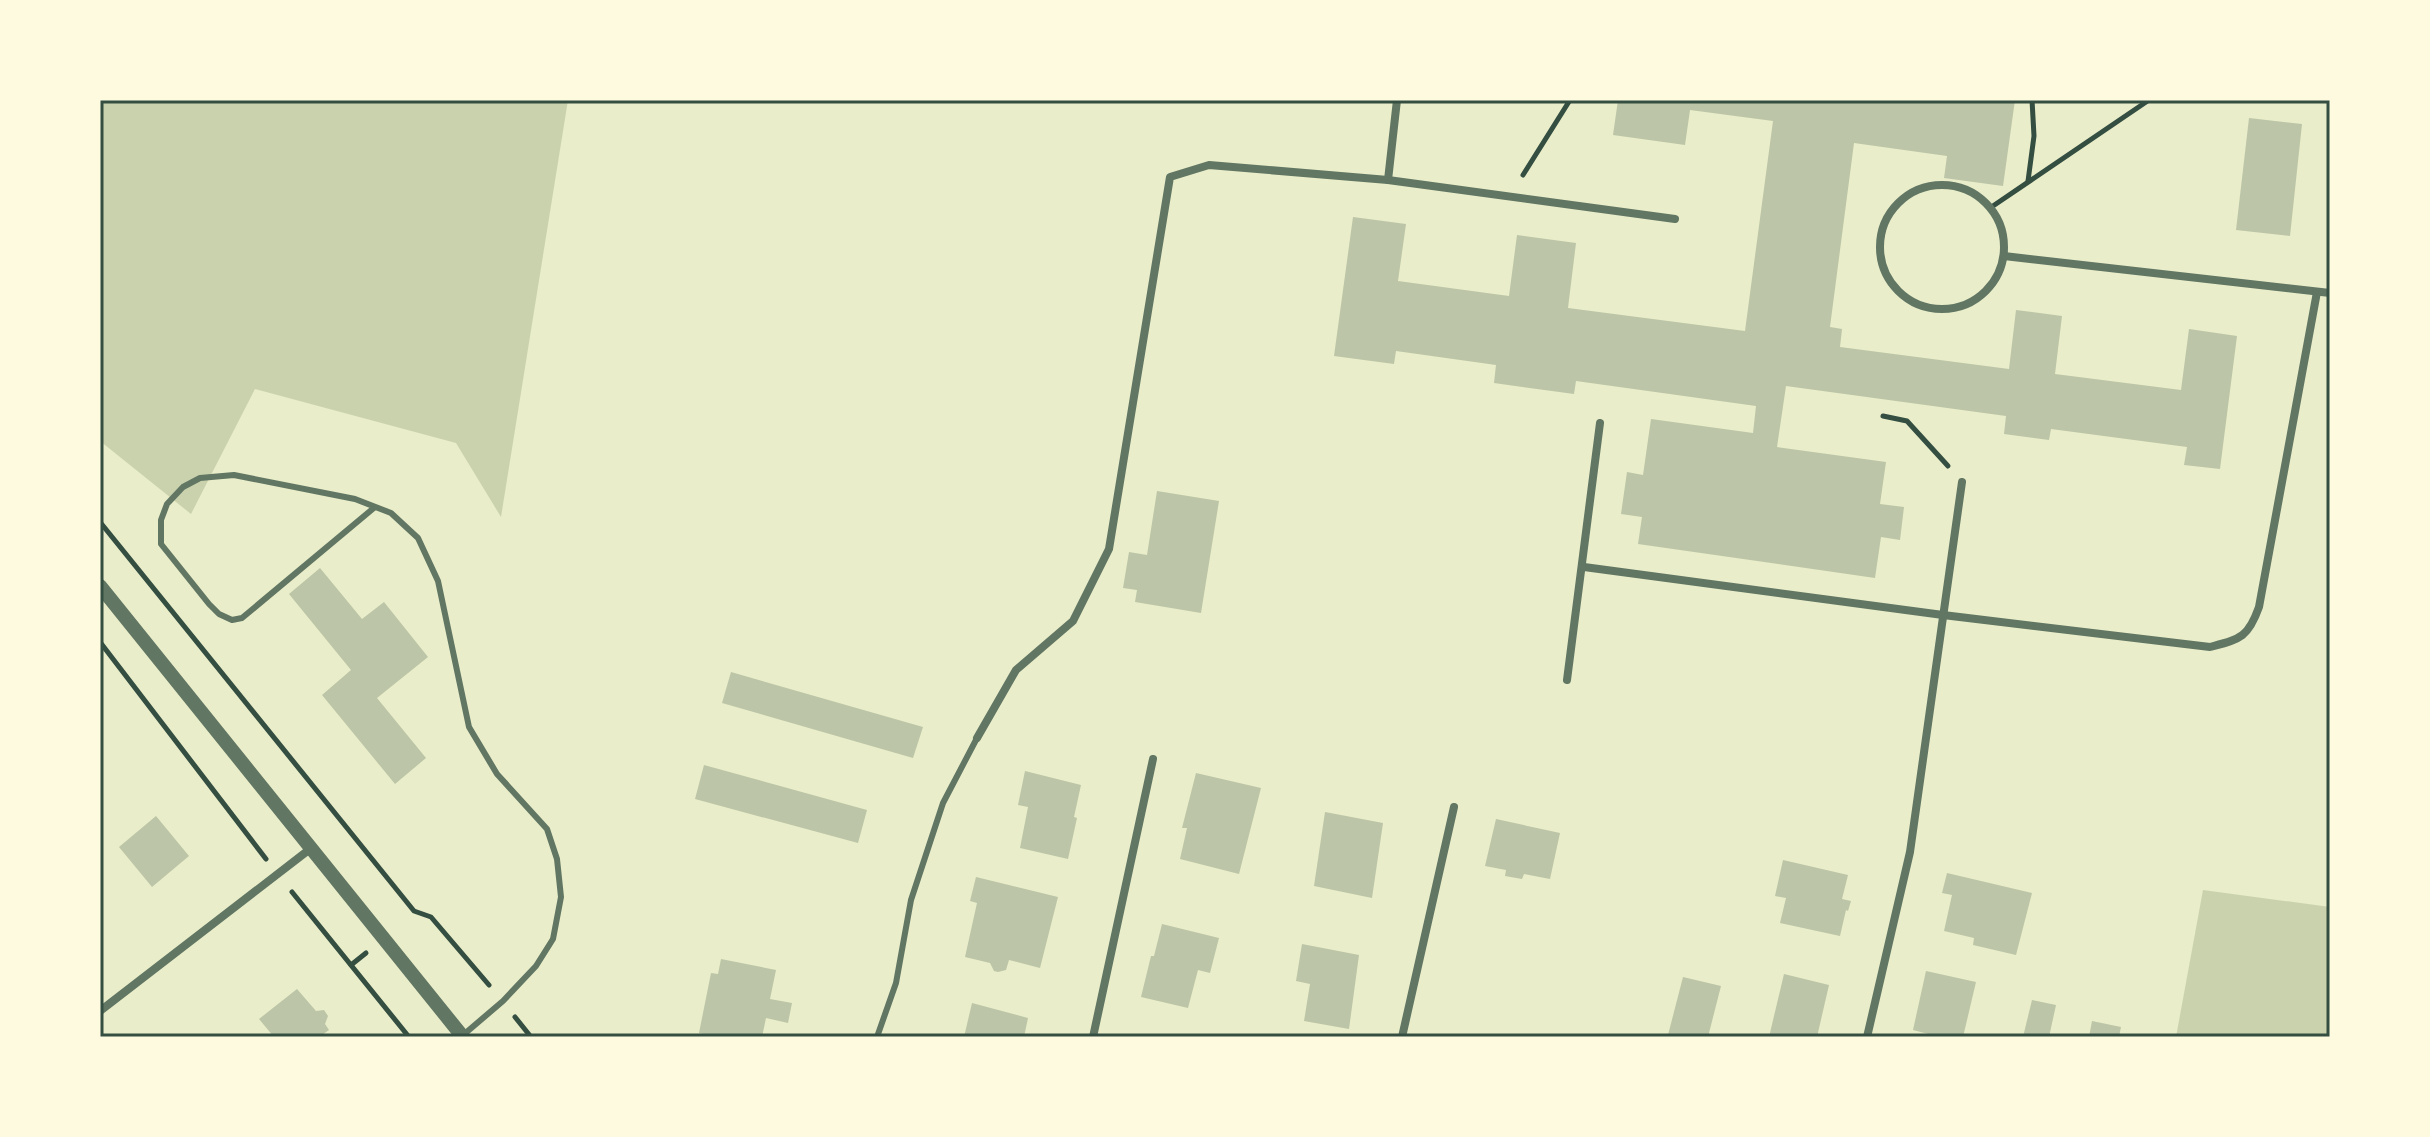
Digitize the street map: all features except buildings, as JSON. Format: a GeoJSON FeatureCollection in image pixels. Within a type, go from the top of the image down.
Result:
{"type":"FeatureCollection","features":[{"type":"Feature","properties":{"kind":"street"},"geometry":{"type":"LineString","coordinates":[[1388,180],[1397,100]]}},
{"type":"Feature","properties":{"kind":"street"},"geometry":{"type":"LineString","coordinates":[[977,738],[1016,670],[1073,621],[1109,549],[1170,177],[1209,165],[1388,180],[1675,219]]}},
{"type":"Feature","properties":{"kind":"street"},"geometry":{"type":"LineString","coordinates":[[1934,185],[1955,186],[1975,194],[1990,208],[1999,222],[2004,239],[2004,256],[1997,276],[1984,293],[1966,304],[1946,309],[1925,306],[1906,297],[1891,282],[1882,263],[1880,242],[1885,222],[1897,204],[1914,191],[1934,185]]}},
{"type":"Feature","properties":{"kind":"street"},"geometry":{"type":"LineString","coordinates":[[2004,256],[2330,293]]}},
{"type":"Feature","properties":{"kind":"street"},"geometry":{"type":"LineString","coordinates":[[1584,567],[2210,647],[2234,640],[2252,628],[2259,607],[2317,292]]}},
{"type":"Feature","properties":{"kind":"street"},"geometry":{"type":"LineString","coordinates":[[1567,680],[1584,567],[1600,423]]}},
{"type":"Feature","properties":{"kind":"street"},"geometry":{"type":"LineString","coordinates":[[1867,1037],[1910,852],[1962,482]]}},
{"type":"Feature","properties":{"kind":"street"},"geometry":{"type":"LineString","coordinates":[[100,586],[463,1036]]}},
{"type":"Feature","properties":{"kind":"street"},"geometry":{"type":"LineString","coordinates":[[1093,1037],[1153,759]]}},
{"type":"Feature","properties":{"kind":"street"},"geometry":{"type":"LineString","coordinates":[[1402,1037],[1454,807]]}},
{"type":"Feature","properties":{"kind":"street"},"geometry":{"type":"LineString","coordinates":[[100,1011],[310,849]]}},
{"type":"Feature","properties":{"kind":"lane"},"geometry":{"type":"LineString","coordinates":[[375,507],[242,618],[232,620],[219,614],[209,604],[161,544],[161,520],[167,504],[183,487],[200,478],[234,475],[355,499],[391,513],[418,538],[438,581],[469,727],[497,774],[547,829],[557,859],[561,897],[553,939],[536,966],[503,1001],[463,1036]]}},
{"type":"Feature","properties":{"kind":"lane"},"geometry":{"type":"LineString","coordinates":[[877,1037],[896,983],[911,900],[943,803],[977,738]]}},
{"type":"Feature","properties":{"kind":"path"},"geometry":{"type":"LineString","coordinates":[[1510,197],[1570,100]]}},
{"type":"Feature","properties":{"kind":"path"},"geometry":{"type":"LineString","coordinates":[[2028,181],[2034,136],[2032,100]]}},
{"type":"Feature","properties":{"kind":"path"},"geometry":{"type":"LineString","coordinates":[[1990,208],[2149,100]]}},
{"type":"Feature","properties":{"kind":"path"},"geometry":{"type":"LineString","coordinates":[[1883,416],[1907,421],[1962,482]]}},
{"type":"Feature","properties":{"kind":"path"},"geometry":{"type":"LineString","coordinates":[[100,522],[414,911],[431,917],[531,1037]]}},
{"type":"Feature","properties":{"kind":"path"},"geometry":{"type":"LineString","coordinates":[[100,642],[277,873],[409,1037]]}},
{"type":"Feature","properties":{"kind":"green space"},"geometry":{"type":"Polygon","coordinates":[[[100,100],[568,100],[501,517],[456,443],[255,389],[191,514],[100,441],[100,100]]]}},
{"type":"Feature","properties":{"kind":"green space"},"geometry":{"type":"Polygon","coordinates":[[[2203,890],[2330,907],[2330,1037],[2176,1037],[2203,890]]]}}]}
